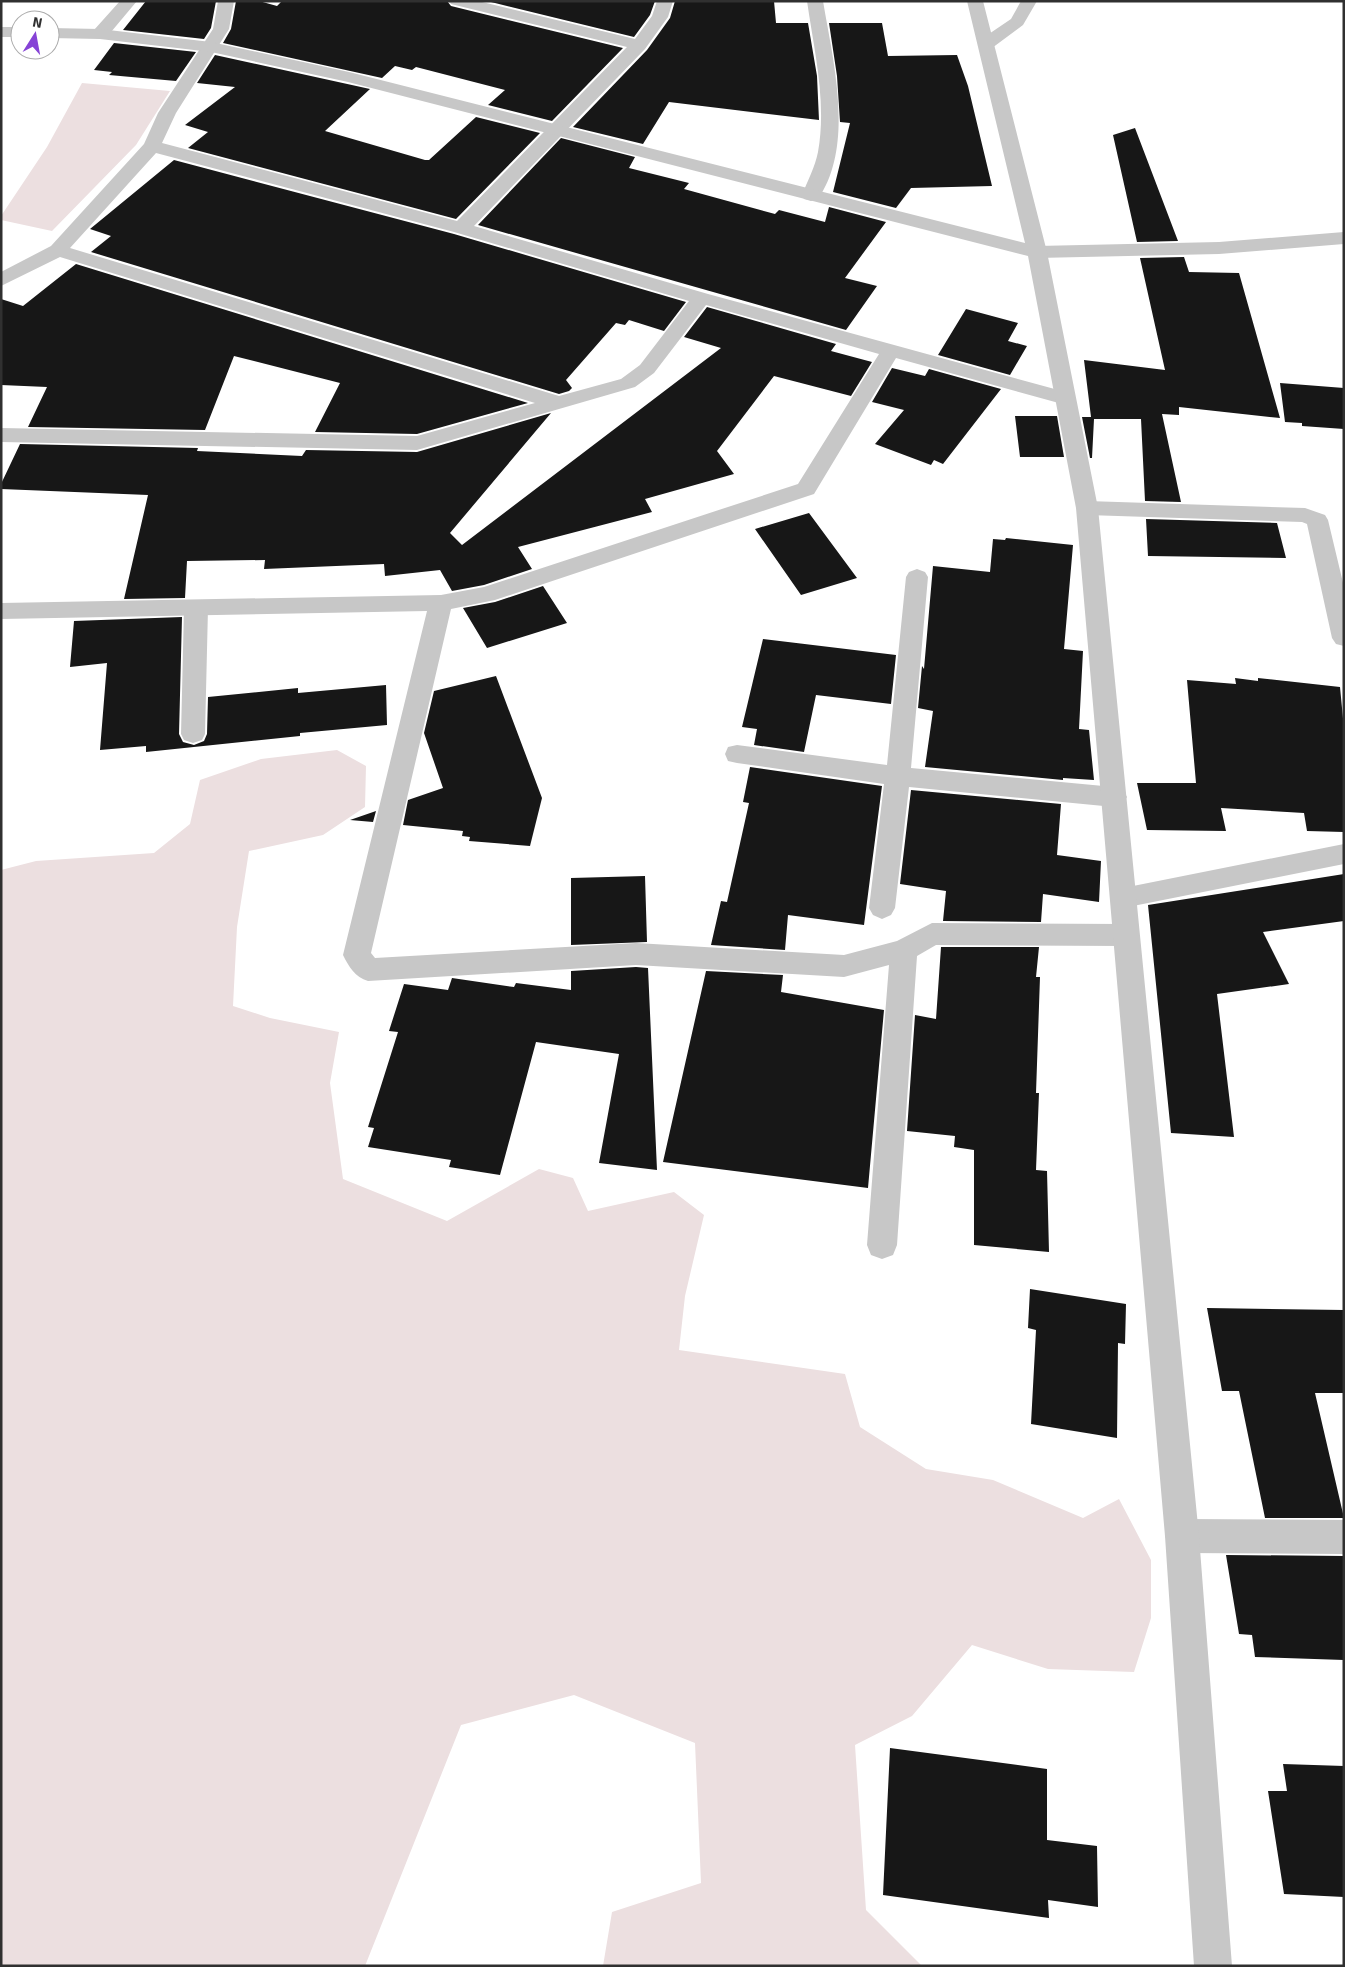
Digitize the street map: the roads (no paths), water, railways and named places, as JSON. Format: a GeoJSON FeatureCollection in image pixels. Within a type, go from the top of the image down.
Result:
{"type":"FeatureCollection","features":[{"type":"Feature","properties":{"kind":"street"},"geometry":{"type":"LineString","coordinates":[[100,34],[129,1]]}},
{"type":"Feature","properties":{"kind":"street"},"geometry":{"type":"LineString","coordinates":[[1,280],[58,250],[152,146],[168,113],[221,29],[226,1]]}},
{"type":"Feature","properties":{"kind":"street"},"geometry":{"type":"LineString","coordinates":[[456,1],[639,45]]}},
{"type":"Feature","properties":{"kind":"street"},"geometry":{"type":"LineString","coordinates":[[461,228],[639,45],[660,17],[665,1]]}},
{"type":"Feature","properties":{"kind":"street"},"geometry":{"type":"LineString","coordinates":[[810,195],[822,171],[828,144],[830,114],[815,1]]}},
{"type":"Feature","properties":{"kind":"street"},"geometry":{"type":"LineString","coordinates":[[975,1],[1037,252],[1088,508],[1182,1536],[1213,1966]]}},
{"type":"Feature","properties":{"kind":"street"},"geometry":{"type":"LineString","coordinates":[[986,44],[1017,22],[1029,1]]}},
{"type":"Feature","properties":{"kind":"street"},"geometry":{"type":"LineString","coordinates":[[60,32],[100,34],[211,47],[349,77],[1037,252],[1219,248],[1344,238]]}},
{"type":"Feature","properties":{"kind":"street"},"geometry":{"type":"LineString","coordinates":[[152,146],[461,228],[890,352],[1066,400]]}},
{"type":"Feature","properties":{"kind":"street"},"geometry":{"type":"LineString","coordinates":[[58,250],[559,402]]}},
{"type":"Feature","properties":{"kind":"street"},"geometry":{"type":"LineString","coordinates":[[1,435],[417,443],[628,383],[647,369],[701,298]]}},
{"type":"Feature","properties":{"kind":"street"},"geometry":{"type":"LineString","coordinates":[[1,611],[441,603],[487,594],[806,489],[890,352]]}},
{"type":"Feature","properties":{"kind":"street"},"geometry":{"type":"LineString","coordinates":[[1088,508],[1305,515],[1317,520],[1344,638]]}},
{"type":"Feature","properties":{"kind":"street"},"geometry":{"type":"LineString","coordinates":[[882,908],[898,776],[917,577]]}},
{"type":"Feature","properties":{"kind":"street"},"geometry":{"type":"LineString","coordinates":[[441,603],[357,955],[368,970],[636,954],[844,966],[904,950],[932,934],[1126,935]]}},
{"type":"Feature","properties":{"kind":"street"},"geometry":{"type":"LineString","coordinates":[[192,734],[196,608]]}},
{"type":"Feature","properties":{"kind":"street"},"geometry":{"type":"LineString","coordinates":[[737,754],[898,776],[1114,797]]}},
{"type":"Feature","properties":{"kind":"street"},"geometry":{"type":"LineString","coordinates":[[1123,898],[1344,854]]}},
{"type":"Feature","properties":{"kind":"street"},"geometry":{"type":"LineString","coordinates":[[882,1245],[904,950]]}},
{"type":"Feature","properties":{"kind":"street"},"geometry":{"type":"LineString","coordinates":[[1182,1536],[1344,1537]]}}]}
